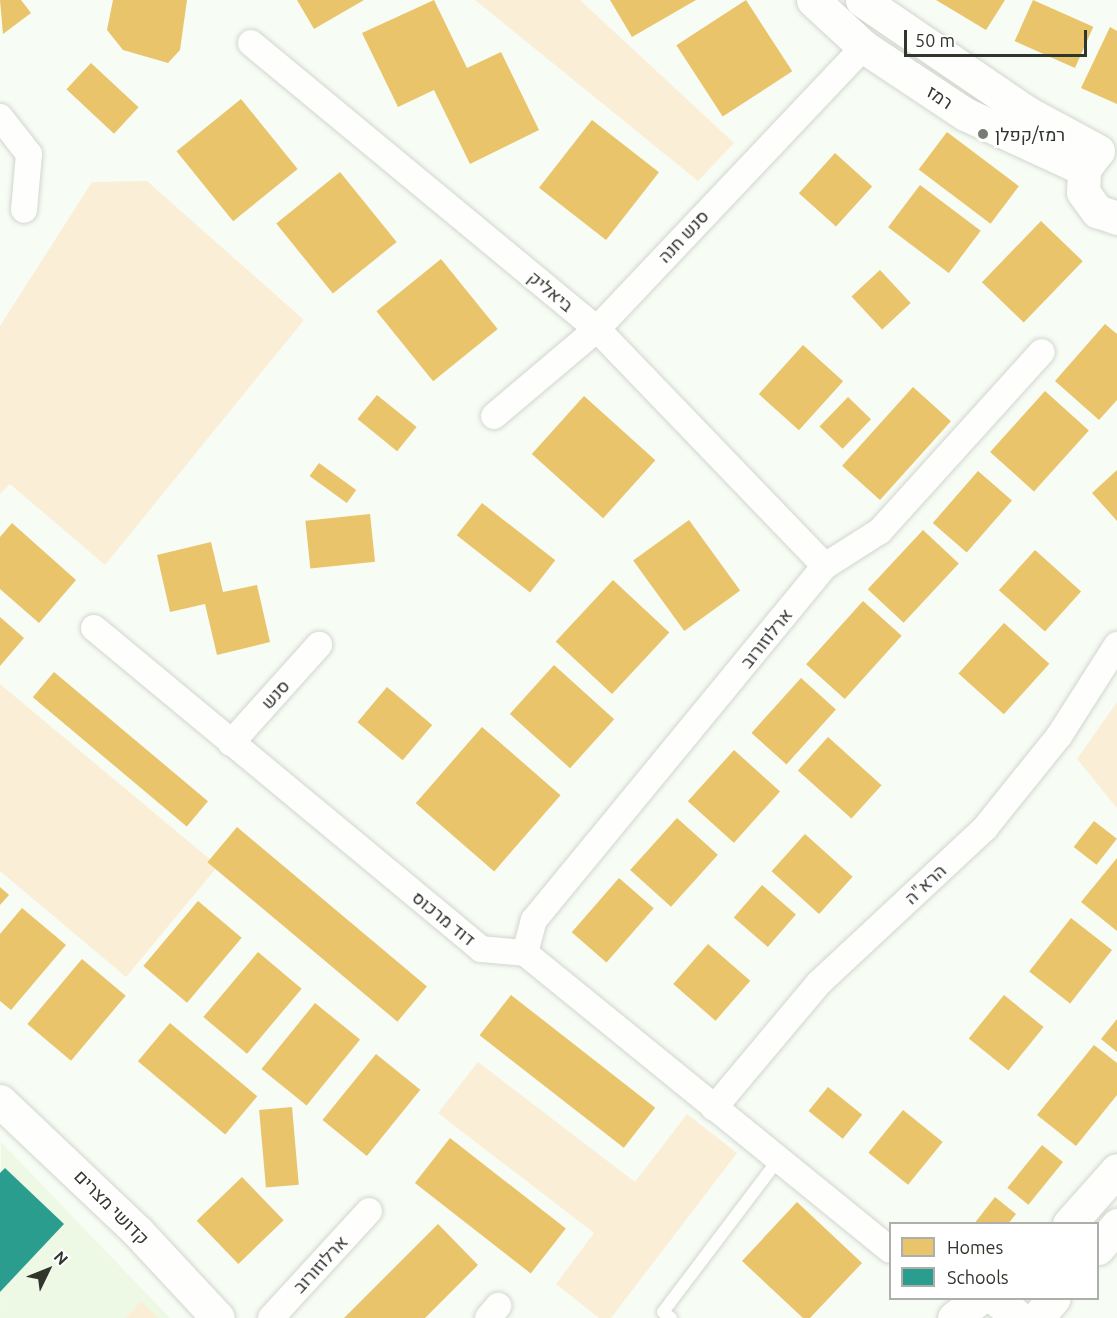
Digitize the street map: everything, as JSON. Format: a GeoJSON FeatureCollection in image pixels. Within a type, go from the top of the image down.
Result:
{"type":"FeatureCollection","features":[{"type":"Feature","properties":{"kind":"street","name":"רמז"},"geometry":{"type":"LineString","coordinates":[[813,0],[864,47],[965,114],[1100,155]]}},
{"type":"Feature","properties":{"kind":"street","name":"רמז"},"geometry":{"type":"LineString","coordinates":[[862,0],[1026,112],[1100,155]]}},
{"type":"Feature","properties":{"kind":"street","name":"ביאליק"},"geometry":{"type":"LineString","coordinates":[[251,43],[597,329],[825,566]]}},
{"type":"Feature","properties":{"kind":"street","name":"סנש חנה"},"geometry":{"type":"LineString","coordinates":[[494,416],[597,329],[864,47]]}},
{"type":"Feature","properties":{"kind":"street"},"geometry":{"type":"LineString","coordinates":[[0,117],[29,154],[24,210]]}},
{"type":"Feature","properties":{"kind":"street"},"geometry":{"type":"LineString","coordinates":[[1100,155],[1089,203],[1117,218]]}},
{"type":"Feature","properties":{"kind":"street","name":"ארלוזורוב"},"geometry":{"type":"LineString","coordinates":[[525,953],[534,920],[825,566],[880,531],[1042,352]]}},
{"type":"Feature","properties":{"kind":"street","name":"דוד מרכוס"},"geometry":{"type":"LineString","coordinates":[[94,628],[481,949],[525,953]]}},
{"type":"Feature","properties":{"kind":"street","name":"סנש"},"geometry":{"type":"LineString","coordinates":[[231,743],[319,645]]}},
{"type":"Feature","properties":{"kind":"street","name":"הרא\"ה"},"geometry":{"type":"LineString","coordinates":[[714,1108],[819,983],[985,828],[1059,736],[1117,645]]}},
{"type":"Feature","properties":{"kind":"street"},"geometry":{"type":"LineString","coordinates":[[525,953],[889,1248]]}},
{"type":"Feature","properties":{"kind":"street","name":"קדושי מצרים"},"geometry":{"type":"LineString","coordinates":[[0,1101],[138,1232],[218,1318]]}},
{"type":"Feature","properties":{"kind":"street"},"geometry":{"type":"LineString","coordinates":[[1071,1222],[1117,1170]]}},
{"type":"Feature","properties":{"kind":"street","name":"ארלוזורוב"},"geometry":{"type":"LineString","coordinates":[[271,1318],[369,1211]]}},
{"type":"Feature","properties":{"kind":"street"},"geometry":{"type":"LineString","coordinates":[[1099,1247],[1117,1225]]}},
{"type":"Feature","properties":{"kind":"street"},"geometry":{"type":"LineString","coordinates":[[996,1300],[1019,1318]]}},
{"type":"Feature","properties":{"kind":"street"},"geometry":{"type":"LineString","coordinates":[[1037,1318],[1053,1300]]}},
{"type":"Feature","properties":{"kind":"lane"},"geometry":{"type":"LineString","coordinates":[[671,1318],[663,1312],[778,1160]]}},
{"type":"Feature","properties":{"kind":"shaded area"},"geometry":{"type":"Polygon","coordinates":[[[475,0],[580,0],[734,143],[698,181],[475,0]]]}},
{"type":"Feature","properties":{"kind":"shaded area"},"geometry":{"type":"Polygon","coordinates":[[[147,181],[304,320],[105,565],[10,484],[0,494],[0,326],[92,182],[147,181]]]}},
{"type":"Feature","properties":{"kind":"shaded area"},"geometry":{"type":"Polygon","coordinates":[[[0,684],[218,866],[126,977],[0,871],[0,684]]]}},
{"type":"Feature","properties":{"kind":"shaded area"},"geometry":{"type":"Polygon","coordinates":[[[1117,702],[1117,808],[1077,759],[1117,702]]]}},
{"type":"Feature","properties":{"kind":"shaded area"},"geometry":{"type":"Polygon","coordinates":[[[478,1062],[635,1182],[687,1114],[737,1153],[611,1318],[599,1318],[556,1284],[594,1233],[438,1113],[478,1062]]]}},
{"type":"Feature","properties":{"kind":"shaded area"},"geometry":{"type":"Polygon","coordinates":[[[1,1142],[170,1318],[0,1318],[1,1142]]]}},
{"type":"Feature","properties":{"kind":"shaded area"},"geometry":{"type":"Polygon","coordinates":[[[141,1301],[159,1318],[126,1318],[141,1301]]]}},
{"type":"Feature","properties":{"kind":"building: Homes"},"geometry":{"type":"Polygon","coordinates":[[[0,0],[21,0],[31,13],[3,34],[0,0]]]}},
{"type":"Feature","properties":{"kind":"building: Homes"},"geometry":{"type":"Polygon","coordinates":[[[113,0],[187,0],[180,50],[168,63],[123,50],[107,30],[113,0]]]}},
{"type":"Feature","properties":{"kind":"building: Homes"},"geometry":{"type":"Polygon","coordinates":[[[297,0],[364,0],[314,29],[297,0]]]}},
{"type":"Feature","properties":{"kind":"building: Homes"},"geometry":{"type":"Polygon","coordinates":[[[434,0],[467,68],[501,52],[539,130],[470,164],[434,90],[398,107],[362,33],[434,0]]]}},
{"type":"Feature","properties":{"kind":"building: Homes"},"geometry":{"type":"Polygon","coordinates":[[[610,0],[696,0],[632,37],[610,0]]]}},
{"type":"Feature","properties":{"kind":"building: Homes"},"geometry":{"type":"Polygon","coordinates":[[[746,0],[792,71],[723,116],[676,45],[746,0]]]}},
{"type":"Feature","properties":{"kind":"building: Homes"},"geometry":{"type":"Polygon","coordinates":[[[936,0],[1005,0],[986,30],[936,0]]]}},
{"type":"Feature","properties":{"kind":"building: Homes"},"geometry":{"type":"Polygon","coordinates":[[[1033,0],[1093,27],[1075,68],[1015,41],[1033,0]]]}},
{"type":"Feature","properties":{"kind":"building: Homes"},"geometry":{"type":"Polygon","coordinates":[[[1110,27],[1117,31],[1117,104],[1081,88],[1110,27]]]}},
{"type":"Feature","properties":{"kind":"building: Homes"},"geometry":{"type":"Polygon","coordinates":[[[91,63],[139,107],[114,134],[66,89],[91,63]]]}},
{"type":"Feature","properties":{"kind":"building: Homes"},"geometry":{"type":"Polygon","coordinates":[[[241,99],[298,169],[233,221],[176,151],[241,99]]]}},
{"type":"Feature","properties":{"kind":"building: Homes"},"geometry":{"type":"Polygon","coordinates":[[[592,120],[659,172],[606,240],[539,188],[592,120]]]}},
{"type":"Feature","properties":{"kind":"building: Homes"},"geometry":{"type":"Polygon","coordinates":[[[947,132],[1019,186],[991,224],[919,170],[947,132]]]}},
{"type":"Feature","properties":{"kind":"building: Homes"},"geometry":{"type":"Polygon","coordinates":[[[835,153],[872,186],[836,227],[799,193],[835,153]]]}},
{"type":"Feature","properties":{"kind":"building: Homes"},"geometry":{"type":"Polygon","coordinates":[[[340,172],[397,242],[333,294],[276,224],[340,172]]]}},
{"type":"Feature","properties":{"kind":"building: Homes"},"geometry":{"type":"Polygon","coordinates":[[[920,185],[981,231],[949,273],[888,227],[920,185]]]}},
{"type":"Feature","properties":{"kind":"building: Homes"},"geometry":{"type":"Polygon","coordinates":[[[1041,221],[1083,261],[1024,322],[982,282],[1041,221]]]}},
{"type":"Feature","properties":{"kind":"building: Homes"},"geometry":{"type":"Polygon","coordinates":[[[441,259],[498,329],[433,381],[376,311],[441,259]]]}},
{"type":"Feature","properties":{"kind":"building: Homes"},"geometry":{"type":"Polygon","coordinates":[[[880,270],[911,303],[882,330],[851,297],[880,270]]]}},
{"type":"Feature","properties":{"kind":"building: Homes"},"geometry":{"type":"Polygon","coordinates":[[[1105,324],[1117,334],[1117,400],[1099,420],[1055,381],[1105,324]]]}},
{"type":"Feature","properties":{"kind":"building: Homes"},"geometry":{"type":"Polygon","coordinates":[[[803,345],[843,381],[799,430],[759,394],[803,345]]]}},
{"type":"Feature","properties":{"kind":"building: Homes"},"geometry":{"type":"Polygon","coordinates":[[[913,387],[951,421],[880,500],[842,466],[913,387]]]}},
{"type":"Feature","properties":{"kind":"building: Homes"},"geometry":{"type":"Polygon","coordinates":[[[1045,391],[1089,430],[1034,491],[990,452],[1045,391]]]}},
{"type":"Feature","properties":{"kind":"building: Homes"},"geometry":{"type":"Polygon","coordinates":[[[377,395],[417,427],[397,451],[357,419],[377,395]]]}},
{"type":"Feature","properties":{"kind":"building: Homes"},"geometry":{"type":"Polygon","coordinates":[[[584,396],[655,460],[603,518],[532,454],[584,396]]]}},
{"type":"Feature","properties":{"kind":"building: Homes"},"geometry":{"type":"Polygon","coordinates":[[[848,397],[871,419],[843,449],[820,426],[848,397]]]}},
{"type":"Feature","properties":{"kind":"building: Homes"},"geometry":{"type":"Polygon","coordinates":[[[319,463],[356,490],[347,503],[310,476],[319,463]]]}},
{"type":"Feature","properties":{"kind":"building: Homes"},"geometry":{"type":"Polygon","coordinates":[[[1117,470],[1117,521],[1092,493],[1117,470]]]}},
{"type":"Feature","properties":{"kind":"building: Homes"},"geometry":{"type":"Polygon","coordinates":[[[978,471],[1012,501],[967,553],[933,523],[978,471]]]}},
{"type":"Feature","properties":{"kind":"building: Homes"},"geometry":{"type":"Polygon","coordinates":[[[482,503],[555,560],[530,593],[457,535],[482,503]]]}},
{"type":"Feature","properties":{"kind":"building: Homes"},"geometry":{"type":"Polygon","coordinates":[[[370,514],[375,562],[310,569],[305,521],[370,514]]]}},
{"type":"Feature","properties":{"kind":"building: Homes"},"geometry":{"type":"Polygon","coordinates":[[[689,520],[740,590],[684,631],[633,561],[689,520]]]}},
{"type":"Feature","properties":{"kind":"building: Homes"},"geometry":{"type":"Polygon","coordinates":[[[12,523],[76,580],[39,623],[0,589],[0,537],[12,523]]]}},
{"type":"Feature","properties":{"kind":"building: Homes"},"geometry":{"type":"Polygon","coordinates":[[[923,530],[959,563],[904,623],[868,589],[923,530]]]}},
{"type":"Feature","properties":{"kind":"building: Homes"},"geometry":{"type":"Polygon","coordinates":[[[211,542],[223,592],[257,585],[270,642],[217,655],[205,604],[170,612],[157,555],[211,542]]]}},
{"type":"Feature","properties":{"kind":"building: Homes"},"geometry":{"type":"Polygon","coordinates":[[[1035,550],[1081,591],[1045,632],[999,590],[1035,550]]]}},
{"type":"Feature","properties":{"kind":"building: Homes"},"geometry":{"type":"Polygon","coordinates":[[[613,580],[669,633],[612,694],[556,641],[613,580]]]}},
{"type":"Feature","properties":{"kind":"building: Homes"},"geometry":{"type":"Polygon","coordinates":[[[863,601],[902,636],[845,699],[806,664],[863,601]]]}},
{"type":"Feature","properties":{"kind":"building: Homes"},"geometry":{"type":"Polygon","coordinates":[[[0,617],[24,638],[0,666],[0,617]]]}},
{"type":"Feature","properties":{"kind":"building: Homes"},"geometry":{"type":"Polygon","coordinates":[[[1004,623],[1049,664],[1004,714],[958,674],[1004,623]]]}},
{"type":"Feature","properties":{"kind":"building: Homes"},"geometry":{"type":"Polygon","coordinates":[[[554,665],[614,719],[570,768],[510,714],[554,665]]]}},
{"type":"Feature","properties":{"kind":"building: Homes"},"geometry":{"type":"Polygon","coordinates":[[[54,672],[208,801],[187,826],[33,697],[54,672]]]}},
{"type":"Feature","properties":{"kind":"building: Homes"},"geometry":{"type":"Polygon","coordinates":[[[801,678],[836,709],[786,764],[751,733],[801,678]]]}},
{"type":"Feature","properties":{"kind":"building: Homes"},"geometry":{"type":"Polygon","coordinates":[[[387,687],[432,725],[403,760],[357,722],[387,687]]]}},
{"type":"Feature","properties":{"kind":"building: Homes"},"geometry":{"type":"Polygon","coordinates":[[[482,727],[560,795],[494,871],[416,803],[482,727]]]}},
{"type":"Feature","properties":{"kind":"building: Homes"},"geometry":{"type":"Polygon","coordinates":[[[828,737],[882,785],[851,819],[798,770],[828,737]]]}},
{"type":"Feature","properties":{"kind":"building: Homes"},"geometry":{"type":"Polygon","coordinates":[[[734,750],[780,791],[734,843],[688,801],[734,750]]]}},
{"type":"Feature","properties":{"kind":"building: Homes"},"geometry":{"type":"Polygon","coordinates":[[[677,818],[718,855],[671,907],[630,870],[677,818]]]}},
{"type":"Feature","properties":{"kind":"building: Homes"},"geometry":{"type":"Polygon","coordinates":[[[1094,821],[1117,839],[1097,865],[1074,847],[1094,821]]]}},
{"type":"Feature","properties":{"kind":"building: Homes"},"geometry":{"type":"Polygon","coordinates":[[[237,827],[427,986],[397,1022],[207,862],[237,827]]]}},
{"type":"Feature","properties":{"kind":"building: Homes"},"geometry":{"type":"Polygon","coordinates":[[[805,834],[853,877],[819,914],[772,871],[805,834]]]}},
{"type":"Feature","properties":{"kind":"building: Homes"},"geometry":{"type":"Polygon","coordinates":[[[1117,858],[1117,931],[1081,902],[1117,858]]]}},
{"type":"Feature","properties":{"kind":"building: Homes"},"geometry":{"type":"Polygon","coordinates":[[[619,878],[654,908],[606,963],[572,932],[619,878]]]}},
{"type":"Feature","properties":{"kind":"building: Homes"},"geometry":{"type":"Polygon","coordinates":[[[762,885],[796,915],[768,947],[734,917],[762,885]]]}},
{"type":"Feature","properties":{"kind":"building: Homes"},"geometry":{"type":"Polygon","coordinates":[[[0,887],[9,895],[0,905],[0,887]]]}},
{"type":"Feature","properties":{"kind":"building: Homes"},"geometry":{"type":"Polygon","coordinates":[[[198,901],[242,938],[187,1003],[143,966],[198,901]]]}},
{"type":"Feature","properties":{"kind":"building: Homes"},"geometry":{"type":"Polygon","coordinates":[[[22,908],[66,945],[11,1010],[0,1001],[0,934],[22,908]]]}},
{"type":"Feature","properties":{"kind":"building: Homes"},"geometry":{"type":"Polygon","coordinates":[[[1071,918],[1112,950],[1070,1004],[1029,972],[1071,918]]]}},
{"type":"Feature","properties":{"kind":"building: Homes"},"geometry":{"type":"Polygon","coordinates":[[[708,944],[750,981],[715,1021],[673,984],[708,944]]]}},
{"type":"Feature","properties":{"kind":"building: Homes"},"geometry":{"type":"Polygon","coordinates":[[[258,952],[302,989],[247,1054],[203,1017],[258,952]]]}},
{"type":"Feature","properties":{"kind":"building: Homes"},"geometry":{"type":"Polygon","coordinates":[[[82,959],[126,996],[71,1061],[27,1024],[82,959]]]}},
{"type":"Feature","properties":{"kind":"building: Homes"},"geometry":{"type":"Polygon","coordinates":[[[511,995],[655,1108],[624,1148],[480,1035],[511,995]]]}},
{"type":"Feature","properties":{"kind":"building: Homes"},"geometry":{"type":"Polygon","coordinates":[[[1004,995],[1044,1027],[1008,1071],[969,1039],[1004,995]]]}},
{"type":"Feature","properties":{"kind":"building: Homes"},"geometry":{"type":"Polygon","coordinates":[[[315,1003],[360,1040],[307,1106],[262,1069],[315,1003]]]}},
{"type":"Feature","properties":{"kind":"building: Homes"},"geometry":{"type":"Polygon","coordinates":[[[1117,1019],[1117,1052],[1101,1039],[1117,1019]]]}},
{"type":"Feature","properties":{"kind":"building: Homes"},"geometry":{"type":"Polygon","coordinates":[[[170,1023],[257,1096],[225,1135],[138,1061],[170,1023]]]}},
{"type":"Feature","properties":{"kind":"building: Homes"},"geometry":{"type":"Polygon","coordinates":[[[1094,1045],[1117,1063],[1117,1095],[1076,1146],[1037,1115],[1094,1045]]]}},
{"type":"Feature","properties":{"kind":"building: Homes"},"geometry":{"type":"Polygon","coordinates":[[[376,1054],[420,1090],[367,1156],[323,1120],[376,1054]]]}},
{"type":"Feature","properties":{"kind":"building: Homes"},"geometry":{"type":"Polygon","coordinates":[[[828,1087],[862,1115],[843,1139],[808,1111],[828,1087]]]}},
{"type":"Feature","properties":{"kind":"building: Homes"},"geometry":{"type":"Polygon","coordinates":[[[292,1107],[299,1185],[266,1188],[259,1110],[292,1107]]]}},
{"type":"Feature","properties":{"kind":"building: Homes"},"geometry":{"type":"Polygon","coordinates":[[[903,1110],[943,1142],[908,1185],[868,1153],[903,1110]]]}},
{"type":"Feature","properties":{"kind":"building: Homes"},"geometry":{"type":"Polygon","coordinates":[[[450,1138],[566,1229],[531,1273],[415,1183],[450,1138]]]}},
{"type":"Feature","properties":{"kind":"building: Homes"},"geometry":{"type":"Polygon","coordinates":[[[1042,1145],[1063,1162],[1028,1205],[1007,1188],[1042,1145]]]}},
{"type":"Feature","properties":{"kind":"building: Homes"},"geometry":{"type":"Polygon","coordinates":[[[242,1177],[284,1220],[238,1264],[197,1221],[242,1177]]]}},
{"type":"Feature","properties":{"kind":"building: Homes"},"geometry":{"type":"Polygon","coordinates":[[[995,1197],[1016,1214],[1010,1222],[976,1222],[995,1197]]]}},
{"type":"Feature","properties":{"kind":"building: Homes"},"geometry":{"type":"Polygon","coordinates":[[[797,1202],[862,1263],[810,1318],[803,1318],[742,1261],[797,1202]]]}},
{"type":"Feature","properties":{"kind":"building: Homes"},"geometry":{"type":"Polygon","coordinates":[[[438,1224],[478,1265],[425,1318],[344,1318],[438,1224]]]}},
{"type":"Feature","properties":{"kind":"building: Schools"},"geometry":{"type":"Polygon","coordinates":[[[5,1168],[64,1224],[0,1292],[0,1173],[5,1168]]]}},
{"type":"Feature","properties":{"kind":"place","name":"רמז/קפלן"},"geometry":{"type":"Point","coordinates":[983,134]}}]}
